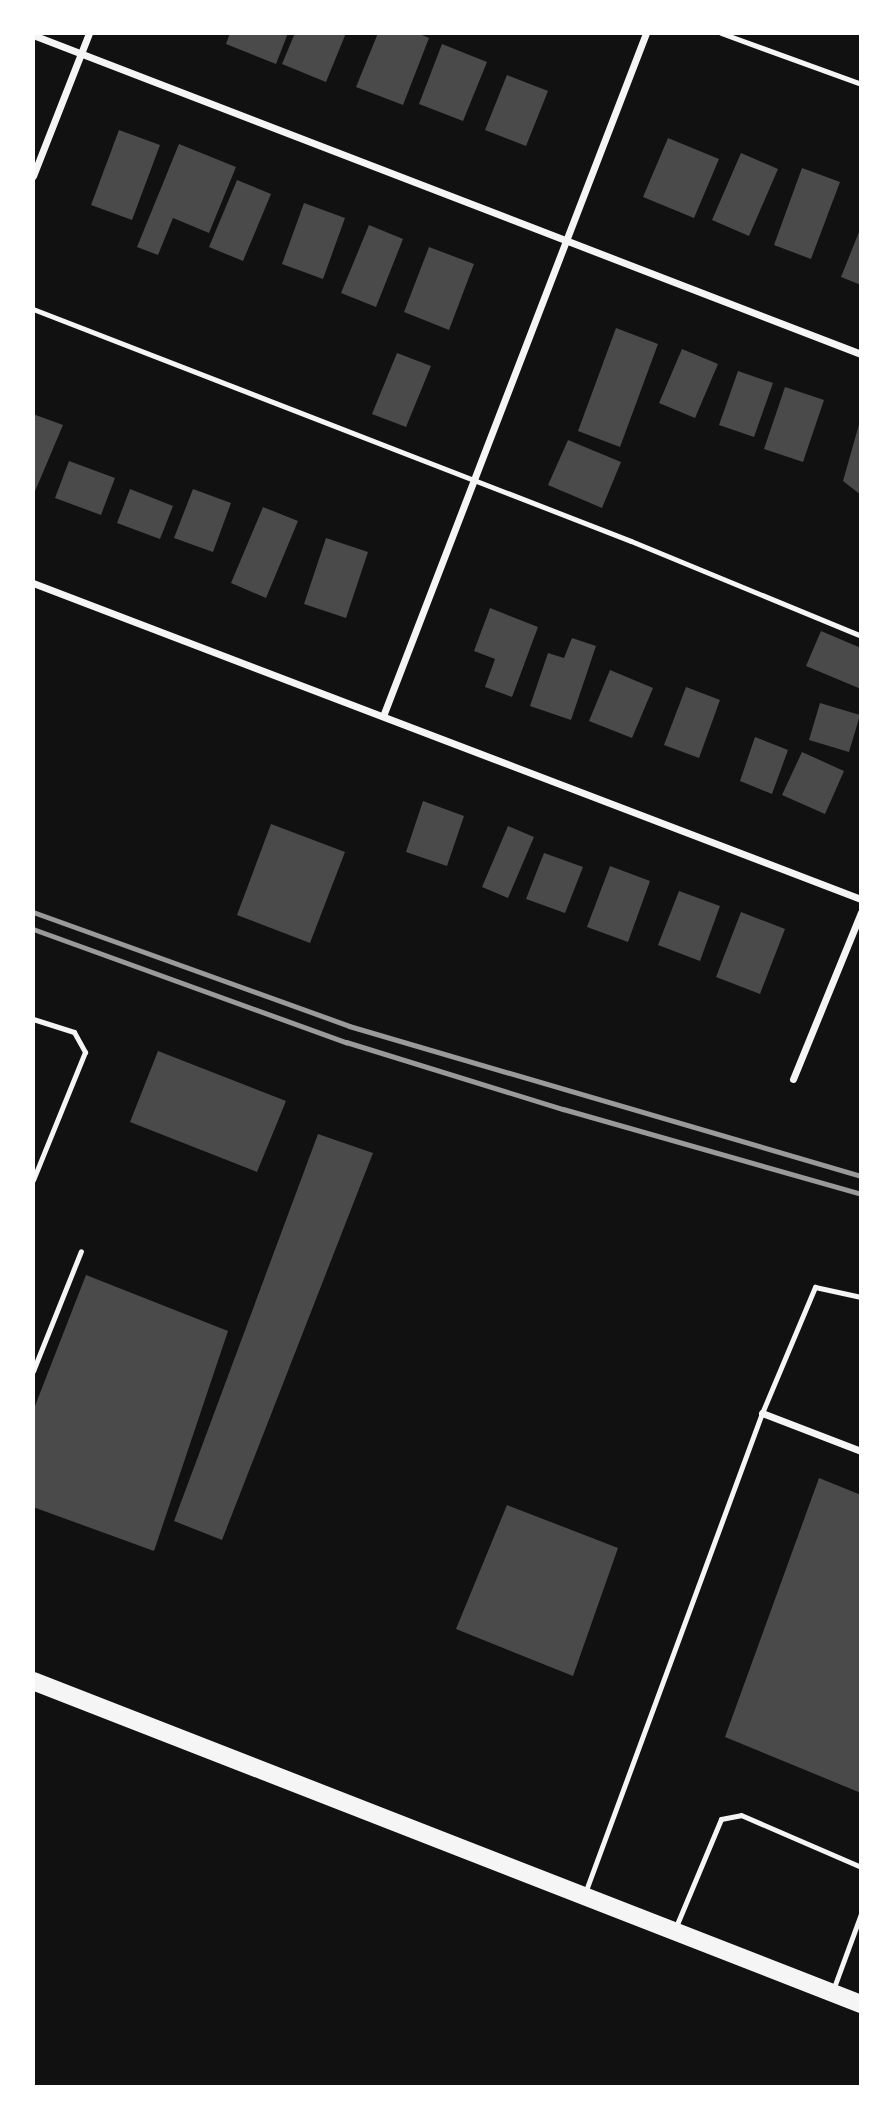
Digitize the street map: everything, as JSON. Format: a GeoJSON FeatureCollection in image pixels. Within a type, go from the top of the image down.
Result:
{"type":"FeatureCollection","features":[{"type":"Feature","properties":{"kind":"main road"},"geometry":{"type":"LineString","coordinates":[[33,1681],[861,2004]]}},
{"type":"Feature","properties":{"kind":"street"},"geometry":{"type":"LineString","coordinates":[[33,176],[89,33]]}},
{"type":"Feature","properties":{"kind":"street"},"geometry":{"type":"LineString","coordinates":[[383,716],[646,33]]}},
{"type":"Feature","properties":{"kind":"street"},"geometry":{"type":"LineString","coordinates":[[33,35],[861,354]]}},
{"type":"Feature","properties":{"kind":"street"},"geometry":{"type":"LineString","coordinates":[[33,583],[861,899]]}},
{"type":"Feature","properties":{"kind":"street"},"geometry":{"type":"LineString","coordinates":[[793,1079],[861,912]]}},
{"type":"Feature","properties":{"kind":"street"},"geometry":{"type":"LineString","coordinates":[[762,1413],[861,1451]]}},
{"type":"Feature","properties":{"kind":"lane"},"geometry":{"type":"LineString","coordinates":[[721,33],[861,84]]}},
{"type":"Feature","properties":{"kind":"lane"},"geometry":{"type":"LineString","coordinates":[[33,309],[474,480],[861,636]]}},
{"type":"Feature","properties":{"kind":"lane"},"geometry":{"type":"LineString","coordinates":[[33,1019],[74,1032],[85,1052],[33,1180]]}},
{"type":"Feature","properties":{"kind":"lane"},"geometry":{"type":"LineString","coordinates":[[33,1371],[81,1251]]}},
{"type":"Feature","properties":{"kind":"lane"},"geometry":{"type":"LineString","coordinates":[[584,1896],[762,1413],[815,1287],[861,1297]]}},
{"type":"Feature","properties":{"kind":"lane"},"geometry":{"type":"LineString","coordinates":[[674,1931],[721,1819],[741,1815],[861,1867]]}},
{"type":"Feature","properties":{"kind":"lane"},"geometry":{"type":"LineString","coordinates":[[832,1993],[861,1914]]}},
{"type":"Feature","properties":{"kind":"building"},"geometry":{"type":"Polygon","coordinates":[[[230,33],[288,33],[276,64],[226,44],[230,33]]]}},
{"type":"Feature","properties":{"kind":"building"},"geometry":{"type":"Polygon","coordinates":[[[295,33],[346,33],[326,82],[282,64],[295,33]]]}},
{"type":"Feature","properties":{"kind":"building"},"geometry":{"type":"Polygon","coordinates":[[[378,33],[417,33],[429,38],[403,105],[356,87],[378,33]]]}},
{"type":"Feature","properties":{"kind":"building"},"geometry":{"type":"Polygon","coordinates":[[[442,44],[487,62],[463,121],[419,104],[442,44]]]}},
{"type":"Feature","properties":{"kind":"building"},"geometry":{"type":"Polygon","coordinates":[[[507,75],[548,91],[526,146],[485,130],[507,75]]]}},
{"type":"Feature","properties":{"kind":"building"},"geometry":{"type":"Polygon","coordinates":[[[119,130],[160,145],[132,220],[91,205],[119,130]]]}},
{"type":"Feature","properties":{"kind":"building"},"geometry":{"type":"Polygon","coordinates":[[[668,138],[719,159],[694,218],[643,197],[668,138]]]}},
{"type":"Feature","properties":{"kind":"building"},"geometry":{"type":"Polygon","coordinates":[[[179,144],[236,167],[209,233],[173,218],[158,255],[137,247],[179,144]]]}},
{"type":"Feature","properties":{"kind":"building"},"geometry":{"type":"Polygon","coordinates":[[[741,153],[778,169],[749,236],[712,220],[741,153]]]}},
{"type":"Feature","properties":{"kind":"building"},"geometry":{"type":"Polygon","coordinates":[[[802,168],[840,182],[811,259],[774,245],[802,168]]]}},
{"type":"Feature","properties":{"kind":"building"},"geometry":{"type":"Polygon","coordinates":[[[237,180],[271,194],[243,261],[209,247],[237,180]]]}},
{"type":"Feature","properties":{"kind":"building"},"geometry":{"type":"Polygon","coordinates":[[[304,203],[345,218],[323,279],[282,264],[304,203]]]}},
{"type":"Feature","properties":{"kind":"building"},"geometry":{"type":"Polygon","coordinates":[[[369,225],[403,239],[376,307],[341,293],[369,225]]]}},
{"type":"Feature","properties":{"kind":"building"},"geometry":{"type":"Polygon","coordinates":[[[861,227],[861,285],[841,277],[861,227]]]}},
{"type":"Feature","properties":{"kind":"building"},"geometry":{"type":"Polygon","coordinates":[[[429,247],[474,264],[449,330],[404,312],[429,247]]]}},
{"type":"Feature","properties":{"kind":"building"},"geometry":{"type":"Polygon","coordinates":[[[616,328],[658,344],[620,447],[578,431],[616,328]]]}},
{"type":"Feature","properties":{"kind":"building"},"geometry":{"type":"Polygon","coordinates":[[[682,349],[718,364],[695,418],[659,403],[682,349]]]}},
{"type":"Feature","properties":{"kind":"building"},"geometry":{"type":"Polygon","coordinates":[[[397,353],[431,366],[406,427],[372,414],[397,353]]]}},
{"type":"Feature","properties":{"kind":"building"},"geometry":{"type":"Polygon","coordinates":[[[738,371],[773,383],[754,437],[719,425],[738,371]]]}},
{"type":"Feature","properties":{"kind":"building"},"geometry":{"type":"Polygon","coordinates":[[[785,387],[824,400],[803,462],[764,449],[785,387]]]}},
{"type":"Feature","properties":{"kind":"building"},"geometry":{"type":"Polygon","coordinates":[[[33,414],[63,425],[33,496],[33,414]]]}},
{"type":"Feature","properties":{"kind":"building"},"geometry":{"type":"Polygon","coordinates":[[[861,421],[861,495],[843,481],[861,421]]]}},
{"type":"Feature","properties":{"kind":"building"},"geometry":{"type":"Polygon","coordinates":[[[568,440],[621,462],[602,508],[548,485],[568,440]]]}},
{"type":"Feature","properties":{"kind":"building"},"geometry":{"type":"Polygon","coordinates":[[[69,461],[115,478],[101,515],[55,498],[69,461]]]}},
{"type":"Feature","properties":{"kind":"building"},"geometry":{"type":"Polygon","coordinates":[[[130,489],[173,506],[160,539],[117,523],[130,489]]]}},
{"type":"Feature","properties":{"kind":"building"},"geometry":{"type":"Polygon","coordinates":[[[193,489],[231,503],[213,552],[174,538],[193,489]]]}},
{"type":"Feature","properties":{"kind":"building"},"geometry":{"type":"Polygon","coordinates":[[[263,507],[298,521],[266,598],[231,583],[263,507]]]}},
{"type":"Feature","properties":{"kind":"building"},"geometry":{"type":"Polygon","coordinates":[[[326,538],[368,552],[346,618],[304,604],[326,538]]]}},
{"type":"Feature","properties":{"kind":"building"},"geometry":{"type":"Polygon","coordinates":[[[490,608],[538,627],[512,697],[485,687],[495,659],[474,651],[490,608]]]}},
{"type":"Feature","properties":{"kind":"building"},"geometry":{"type":"Polygon","coordinates":[[[821,631],[861,648],[861,689],[806,666],[821,631]]]}},
{"type":"Feature","properties":{"kind":"building"},"geometry":{"type":"Polygon","coordinates":[[[572,638],[596,646],[571,720],[530,706],[548,653],[564,658],[572,638]]]}},
{"type":"Feature","properties":{"kind":"building"},"geometry":{"type":"Polygon","coordinates":[[[610,670],[653,688],[632,738],[589,721],[610,670]]]}},
{"type":"Feature","properties":{"kind":"building"},"geometry":{"type":"Polygon","coordinates":[[[686,687],[720,700],[699,758],[664,745],[686,687]]]}},
{"type":"Feature","properties":{"kind":"building"},"geometry":{"type":"Polygon","coordinates":[[[820,703],[860,715],[849,752],[809,740],[820,703]]]}},
{"type":"Feature","properties":{"kind":"building"},"geometry":{"type":"Polygon","coordinates":[[[755,737],[788,750],[772,794],[740,781],[755,737]]]}},
{"type":"Feature","properties":{"kind":"building"},"geometry":{"type":"Polygon","coordinates":[[[802,752],[844,771],[825,814],[782,795],[802,752]]]}},
{"type":"Feature","properties":{"kind":"building"},"geometry":{"type":"Polygon","coordinates":[[[423,801],[464,816],[447,866],[406,852],[423,801]]]}},
{"type":"Feature","properties":{"kind":"building"},"geometry":{"type":"Polygon","coordinates":[[[271,824],[345,852],[310,943],[237,915],[271,824]]]}},
{"type":"Feature","properties":{"kind":"building"},"geometry":{"type":"Polygon","coordinates":[[[508,826],[534,837],[508,898],[482,887],[508,826]]]}},
{"type":"Feature","properties":{"kind":"building"},"geometry":{"type":"Polygon","coordinates":[[[544,853],[583,867],[565,913],[526,899],[544,853]]]}},
{"type":"Feature","properties":{"kind":"building"},"geometry":{"type":"Polygon","coordinates":[[[610,866],[650,881],[628,942],[587,927],[610,866]]]}},
{"type":"Feature","properties":{"kind":"building"},"geometry":{"type":"Polygon","coordinates":[[[679,891],[720,906],[700,961],[658,945],[679,891]]]}},
{"type":"Feature","properties":{"kind":"building"},"geometry":{"type":"Polygon","coordinates":[[[741,912],[785,929],[760,994],[716,977],[741,912]]]}},
{"type":"Feature","properties":{"kind":"building"},"geometry":{"type":"Polygon","coordinates":[[[158,1051],[286,1101],[257,1172],[130,1122],[158,1051]]]}},
{"type":"Feature","properties":{"kind":"building"},"geometry":{"type":"Polygon","coordinates":[[[318,1134],[373,1153],[222,1540],[174,1521],[318,1134]]]}},
{"type":"Feature","properties":{"kind":"building"},"geometry":{"type":"Polygon","coordinates":[[[86,1275],[228,1331],[154,1551],[33,1507],[33,1411],[86,1275]]]}},
{"type":"Feature","properties":{"kind":"building"},"geometry":{"type":"Polygon","coordinates":[[[819,1478],[861,1495],[861,1793],[725,1737],[819,1478]]]}},
{"type":"Feature","properties":{"kind":"building"},"geometry":{"type":"Polygon","coordinates":[[[507,1505],[618,1548],[573,1676],[456,1629],[507,1505]]]}},
{"type":"Feature","properties":{"kind":"railway"},"geometry":{"type":"LineString","coordinates":[[33,912],[349,1026],[861,1176]]}},
{"type":"Feature","properties":{"kind":"railway"},"geometry":{"type":"LineString","coordinates":[[33,929],[346,1042],[563,1109],[861,1194]]}}]}
